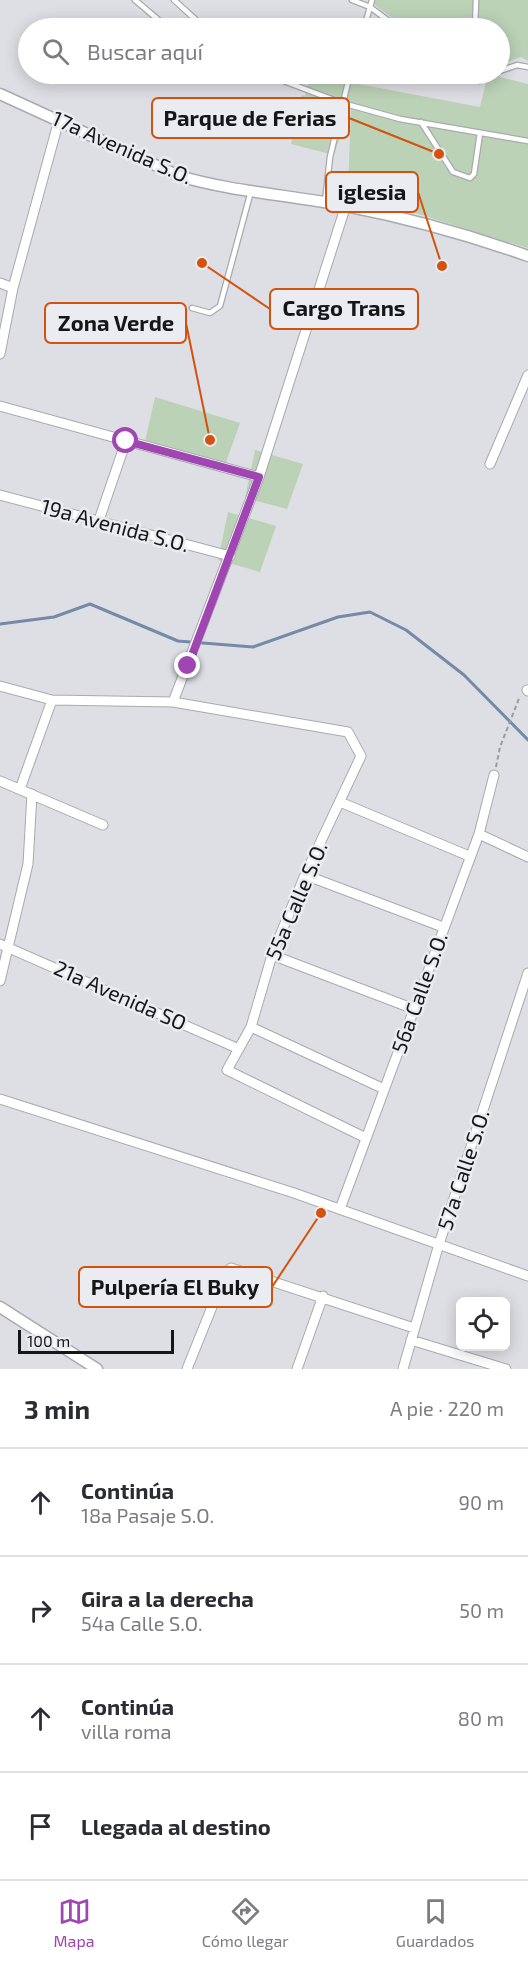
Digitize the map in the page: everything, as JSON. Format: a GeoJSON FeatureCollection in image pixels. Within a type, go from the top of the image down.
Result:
{"type":"FeatureCollection","features":[{"type":"Feature","properties":{"kind":"street","name":"17a Avenida S.O."},"geometry":{"type":"LineString","coordinates":[[0,94],[179,176],[251,191],[346,206],[433,225],[528,256]]}},
{"type":"Feature","properties":{"kind":"street"},"geometry":{"type":"LineString","coordinates":[[0,354],[13,288],[59,120]]}},
{"type":"Feature","properties":{"kind":"street"},"geometry":{"type":"LineString","coordinates":[[0,686],[52,700],[174,702],[259,477],[346,206]]}},
{"type":"Feature","properties":{"kind":"street"},"geometry":{"type":"LineString","coordinates":[[0,283],[13,288]]}},
{"type":"Feature","properties":{"kind":"street"},"geometry":{"type":"LineString","coordinates":[[490,464],[528,375]]}},
{"type":"Feature","properties":{"kind":"street"},"geometry":{"type":"LineString","coordinates":[[0,406],[259,477]]}},
{"type":"Feature","properties":{"kind":"street"},"geometry":{"type":"LineString","coordinates":[[98,523],[126,441]]}},
{"type":"Feature","properties":{"kind":"street","name":"19a Avenida S.O."},"geometry":{"type":"LineString","coordinates":[[0,495],[98,523],[230,556]]}},
{"type":"Feature","properties":{"kind":"street"},"geometry":{"type":"LineString","coordinates":[[20,789],[52,700]]}},
{"type":"Feature","properties":{"kind":"street","name":"55a Calle S.O."},"geometry":{"type":"LineString","coordinates":[[174,702],[348,732],[361,756],[305,876],[272,955],[251,1027],[227,1070],[366,1138]]}},
{"type":"Feature","properties":{"kind":"street","name":"56a Calle S.O."},"geometry":{"type":"LineString","coordinates":[[340,1209],[479,834],[494,775]]}},
{"type":"Feature","properties":{"kind":"street"},"geometry":{"type":"LineString","coordinates":[[0,781],[103,825]]}},
{"type":"Feature","properties":{"kind":"street"},"geometry":{"type":"LineString","coordinates":[[0,981],[4,946],[28,864],[32,794]]}},
{"type":"Feature","properties":{"kind":"street"},"geometry":{"type":"LineString","coordinates":[[340,802],[469,856]]}},
{"type":"Feature","properties":{"kind":"street"},"geometry":{"type":"LineString","coordinates":[[479,834],[528,857]]}},
{"type":"Feature","properties":{"kind":"street"},"geometry":{"type":"LineString","coordinates":[[305,876],[444,927]]}},
{"type":"Feature","properties":{"kind":"street","name":"21a Avenida SO"},"geometry":{"type":"LineString","coordinates":[[4,946],[239,1048]]}},
{"type":"Feature","properties":{"kind":"street"},"geometry":{"type":"LineString","coordinates":[[272,955],[414,1009]]}},
{"type":"Feature","properties":{"kind":"street","name":"57a Calle S.O."},"geometry":{"type":"LineString","coordinates":[[403,1369],[439,1244],[528,973]]}},
{"type":"Feature","properties":{"kind":"street"},"geometry":{"type":"LineString","coordinates":[[251,1027],[384,1089]]}},
{"type":"Feature","properties":{"kind":"street"},"geometry":{"type":"LineString","coordinates":[[0,1099],[340,1209],[528,1276]]}},
{"type":"Feature","properties":{"kind":"street"},"geometry":{"type":"LineString","coordinates":[[187,1369],[226,1272],[231,1268],[323,1296],[414,1328]]}},
{"type":"Feature","properties":{"kind":"street"},"geometry":{"type":"LineString","coordinates":[[297,1369],[323,1296]]}},
{"type":"Feature","properties":{"kind":"street"},"geometry":{"type":"LineString","coordinates":[[0,1307],[97,1369]]}},
{"type":"Feature","properties":{"kind":"street"},"geometry":{"type":"LineString","coordinates":[[411,1340],[506,1369]]}},
{"type":"Feature","properties":{"kind":"lane"},"geometry":{"type":"LineString","coordinates":[[135,0],[156,18]]}},
{"type":"Feature","properties":{"kind":"lane"},"geometry":{"type":"LineString","coordinates":[[174,0],[194,18]]}},
{"type":"Feature","properties":{"kind":"lane"},"geometry":{"type":"LineString","coordinates":[[352,0],[370,7],[385,18]]}},
{"type":"Feature","properties":{"kind":"lane"},"geometry":{"type":"LineString","coordinates":[[367,18],[372,0]]}},
{"type":"Feature","properties":{"kind":"lane"},"geometry":{"type":"LineString","coordinates":[[475,18],[476,0]]}},
{"type":"Feature","properties":{"kind":"lane"},"geometry":{"type":"LineString","coordinates":[[510,67],[517,64],[528,67]]}},
{"type":"Feature","properties":{"kind":"lane"},"geometry":{"type":"LineString","coordinates":[[292,84],[342,103],[421,122],[528,141]]}},
{"type":"Feature","properties":{"kind":"lane"},"geometry":{"type":"LineString","coordinates":[[325,202],[330,157],[347,84]]}},
{"type":"Feature","properties":{"kind":"lane"},"geometry":{"type":"LineString","coordinates":[[421,122],[453,172],[470,178],[474,174],[480,133]]}},
{"type":"Feature","properties":{"kind":"lane"},"geometry":{"type":"LineString","coordinates":[[192,308],[210,313],[220,306],[251,191]]}},
{"type":"Feature","properties":{"kind":"path"},"geometry":{"type":"LineString","coordinates":[[494,775],[500,747],[525,692]]}},
{"type":"Feature","properties":{"kind":"green space"},"geometry":{"type":"Polygon","coordinates":[[[368,0],[528,0],[528,61],[521,57],[510,61],[510,18],[392,18],[368,0]]]}},
{"type":"Feature","properties":{"kind":"green space"},"geometry":{"type":"Polygon","coordinates":[[[510,80],[528,84],[528,248],[348,192],[351,104],[334,155],[291,144],[302,95],[305,96],[308,84],[358,84],[480,107],[486,84],[510,84],[510,80]]]}},
{"type":"Feature","properties":{"kind":"green space"},"geometry":{"type":"Polygon","coordinates":[[[155,397],[240,423],[224,468],[144,446],[155,397]]]}},
{"type":"Feature","properties":{"kind":"green space"},"geometry":{"type":"Polygon","coordinates":[[[255,450],[303,464],[287,509],[245,498],[255,450]]]}},
{"type":"Feature","properties":{"kind":"green space"},"geometry":{"type":"Polygon","coordinates":[[[228,512],[276,526],[260,572],[218,560],[228,512]]]}},
{"type":"Feature","properties":{"kind":"waterway"},"geometry":{"type":"LineString","coordinates":[[0,624],[54,617],[90,604],[178,641],[253,647],[338,617],[370,612],[406,630],[464,675],[528,740]]}},
{"type":"Feature","properties":{"kind":"place","name":"Parque de Ferias"},"geometry":{"type":"Point","coordinates":[439,154]}},
{"type":"Feature","properties":{"kind":"place","name":"Cargo Trans"},"geometry":{"type":"Point","coordinates":[202,263]}},
{"type":"Feature","properties":{"kind":"place","name":"iglesia"},"geometry":{"type":"Point","coordinates":[442,266]}},
{"type":"Feature","properties":{"kind":"place","name":"Zona Verde"},"geometry":{"type":"Point","coordinates":[210,440]}},
{"type":"Feature","properties":{"kind":"place","name":"Pulpería El Buky"},"geometry":{"type":"Point","coordinates":[321,1213]}},
{"type":"Feature","properties":{"kind":"route"},"geometry":{"type":"LineString","coordinates":[[126,441],[259,477],[188,666]]}}]}
